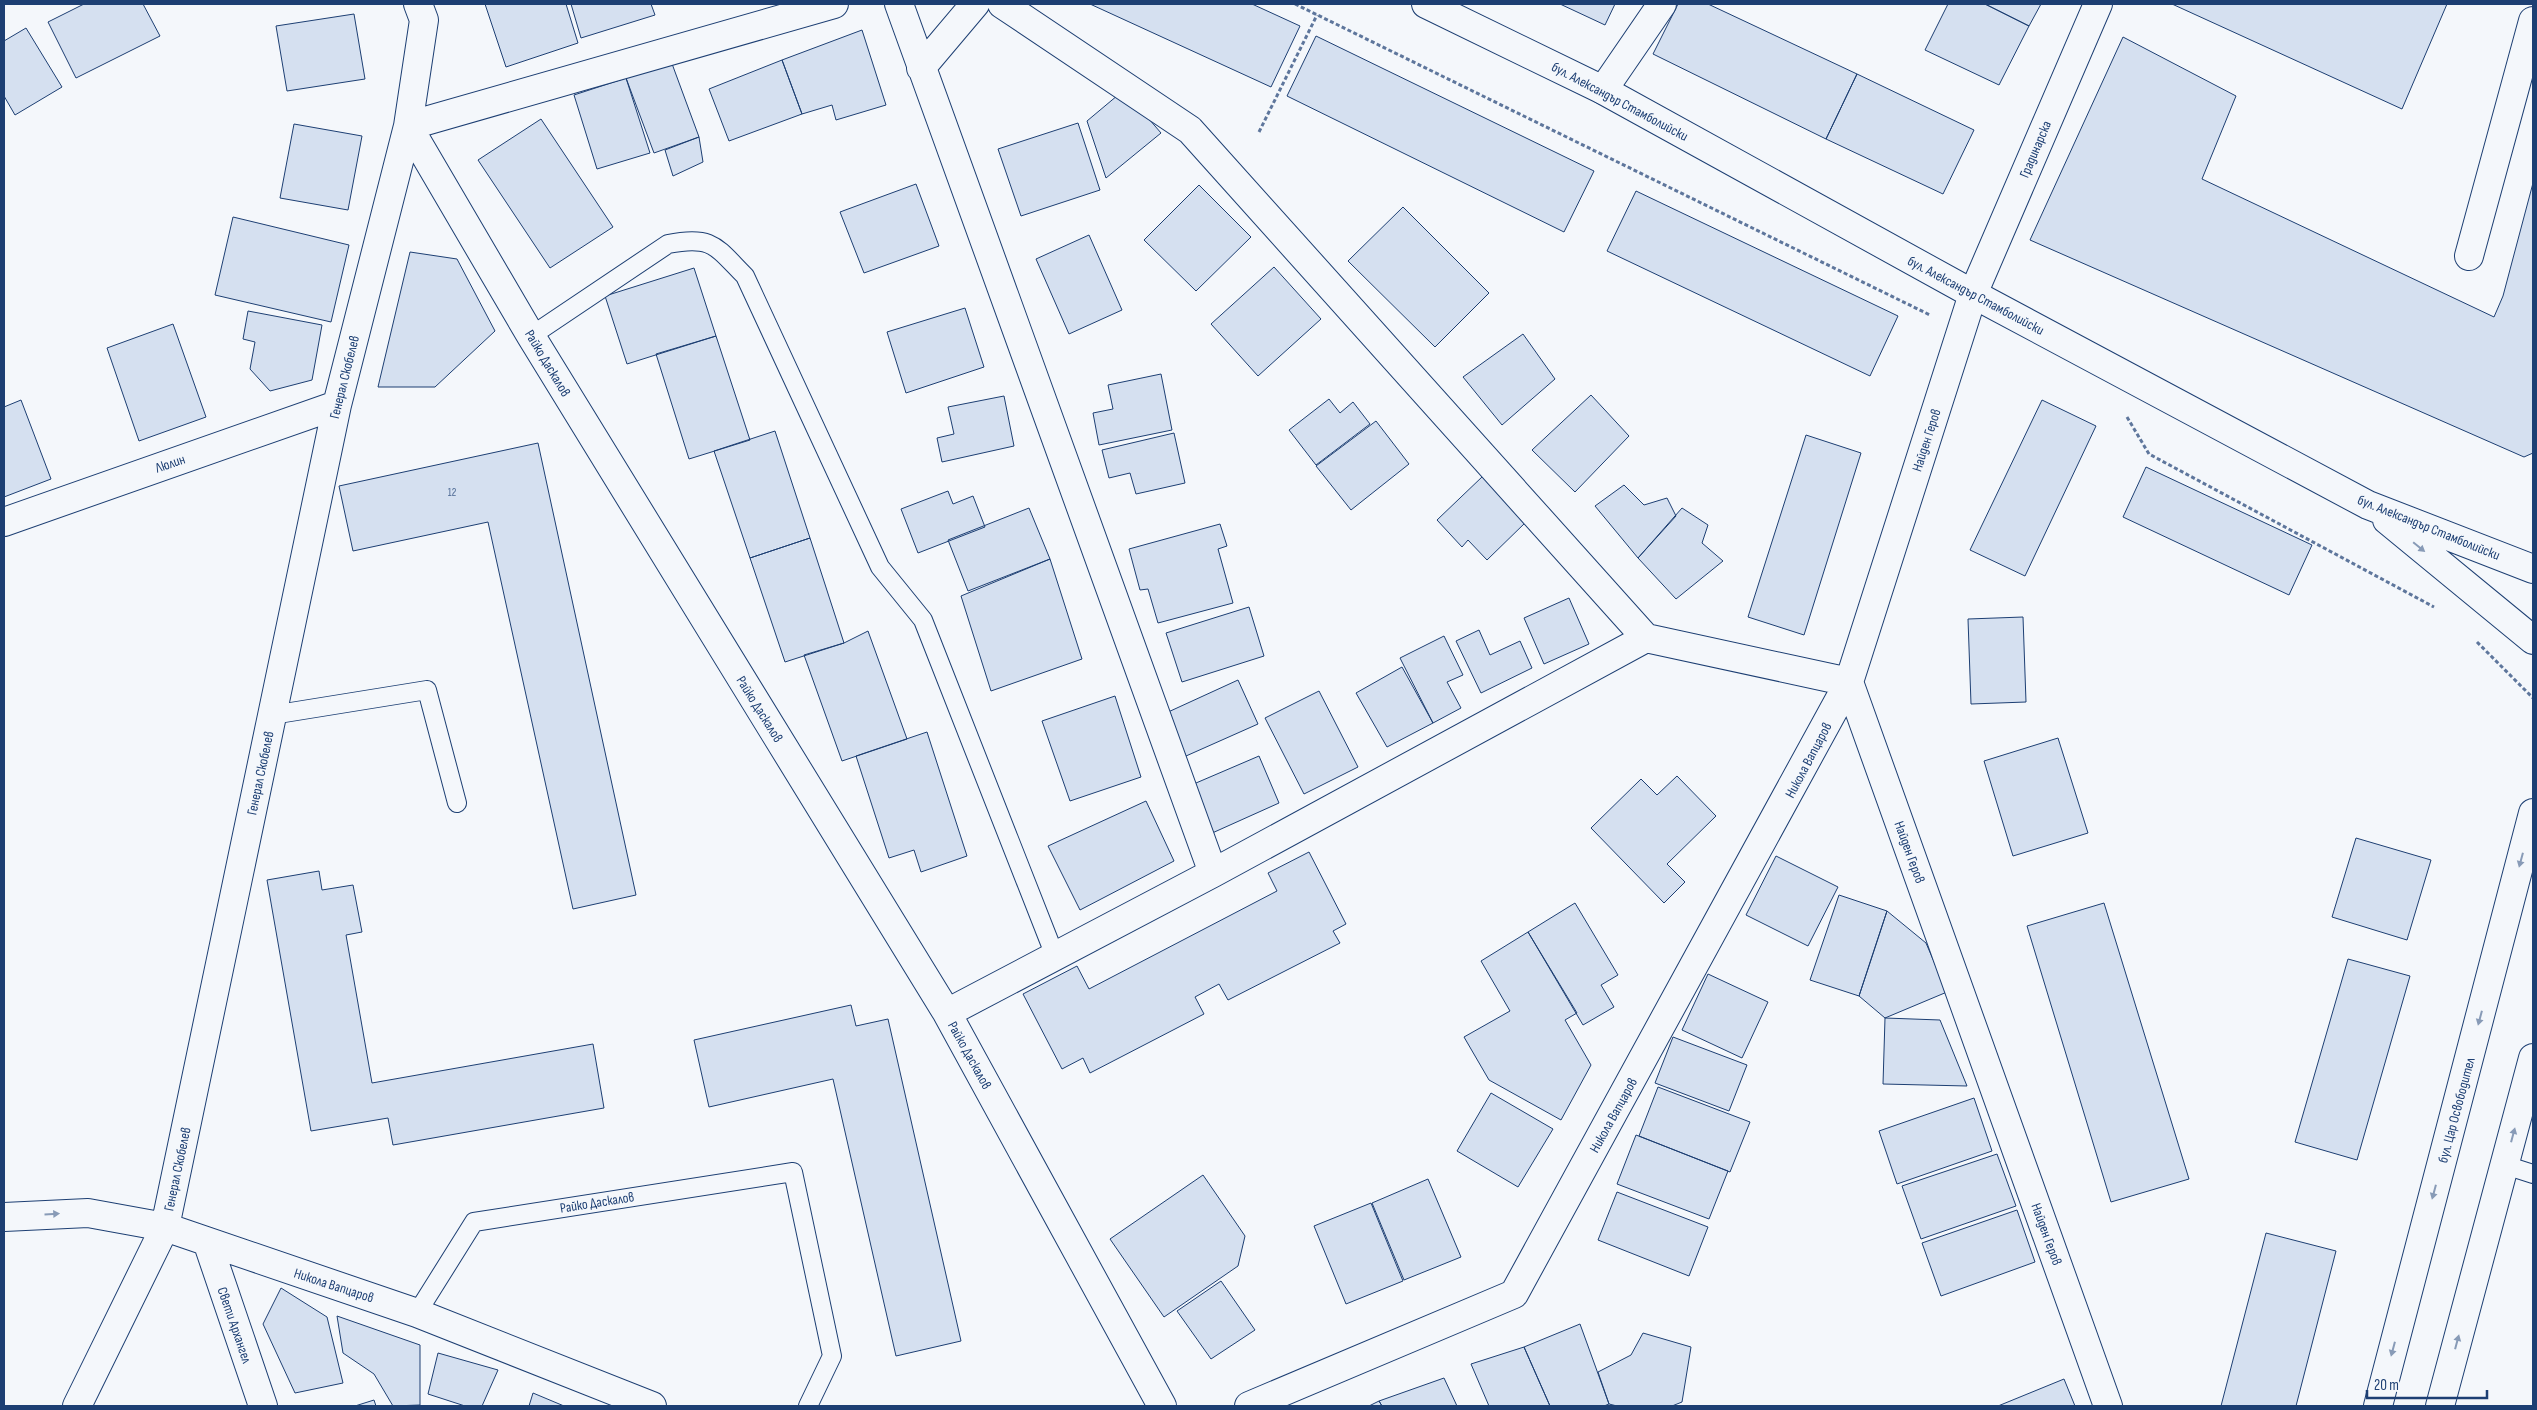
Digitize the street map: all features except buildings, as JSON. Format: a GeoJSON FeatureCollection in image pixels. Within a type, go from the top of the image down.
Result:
{"type":"FeatureCollection","features":[{"type":"Feature","properties":{"kind":"street"},"geometry":{"type":"LineString","coordinates":[[418,4],[424,20],[408,126],[834,4]]}},
{"type":"Feature","properties":{"kind":"street"},"geometry":{"type":"LineString","coordinates":[[899,4],[1213,873]]}},
{"type":"Feature","properties":{"kind":"street"},"geometry":{"type":"LineString","coordinates":[[921,68],[975,4]]}},
{"type":"Feature","properties":{"kind":"street"},"geometry":{"type":"LineString","coordinates":[[1002,4],[1190,130],[1646,638],[1849,682]]}},
{"type":"Feature","properties":{"kind":"street","name":"бул. Александър Стамболийски"},"geometry":{"type":"LineString","coordinates":[[1426,4],[1603,90],[1973,294],[2368,505],[2533,569]]}},
{"type":"Feature","properties":{"kind":"street"},"geometry":{"type":"LineString","coordinates":[[1603,90],[1642,30],[1662,4]]}},
{"type":"Feature","properties":{"kind":"street","name":"Градинарска"},"geometry":{"type":"LineString","coordinates":[[1973,294],[2098,4]]}},
{"type":"Feature","properties":{"kind":"street"},"geometry":{"type":"LineString","coordinates":[[2469,256],[2533,21]]}},
{"type":"Feature","properties":{"kind":"street","name":"Райко Даскалов"},"geometry":{"type":"LineString","coordinates":[[408,126],[531,336],[947,1012],[1162,1406]]}},
{"type":"Feature","properties":{"kind":"street","name":"Генерал Скобелев"},"geometry":{"type":"LineString","coordinates":[[77,1406],[165,1227],[336,405],[408,126]]}},
{"type":"Feature","properties":{"kind":"street","name":"Найден Геров"},"geometry":{"type":"LineString","coordinates":[[1973,294],[1849,682],[2108,1406]]}},
{"type":"Feature","properties":{"kind":"street","name":"Люлин"},"geometry":{"type":"LineString","coordinates":[[4,522],[336,405]]}},
{"type":"Feature","properties":{"kind":"street"},"geometry":{"type":"LineString","coordinates":[[2368,505],[2533,640]]}},
{"type":"Feature","properties":{"kind":"street"},"geometry":{"type":"LineString","coordinates":[[947,1012],[1213,873],[1646,638]]}},
{"type":"Feature","properties":{"kind":"street","name":"Никола Вапцаров"},"geometry":{"type":"LineString","coordinates":[[1249,1406],[1514,1294],[1849,682]]}},
{"type":"Feature","properties":{"kind":"street","name":"бул. Цар Освободител"},"geometry":{"type":"LineString","coordinates":[[2378,1406],[2533,813]]}},
{"type":"Feature","properties":{"kind":"street"},"geometry":{"type":"LineString","coordinates":[[2440,1406],[2533,1058]]}},
{"type":"Feature","properties":{"kind":"street","name":"Никола Вапцаров"},"geometry":{"type":"LineString","coordinates":[[4,1217],[88,1213],[165,1227],[208,1244],[417,1313],[652,1406]]}},
{"type":"Feature","properties":{"kind":"street","name":"Свети Архангел"},"geometry":{"type":"LineString","coordinates":[[208,1244],[263,1406]]}},
{"type":"Feature","properties":{"kind":"lane"},"geometry":{"type":"LineString","coordinates":[[531,336],[668,244],[688,240],[712,244],[745,276],[880,567],[924,620],[1054,956]]}},
{"type":"Feature","properties":{"kind":"lane"},"geometry":{"type":"LineString","coordinates":[[272,715],[427,690],[457,803]]}},
{"type":"Feature","properties":{"kind":"lane"},"geometry":{"type":"LineString","coordinates":[[2505,1165],[2533,1174]]}},
{"type":"Feature","properties":{"kind":"lane","name":"Райко Даскалов"},"geometry":{"type":"LineString","coordinates":[[417,1313],[474,1222],[793,1172],[832,1356],[808,1406]]}},
{"type":"Feature","properties":{"kind":"path"},"geometry":{"type":"LineString","coordinates":[[1259,132],[1317,15]]}}]}
